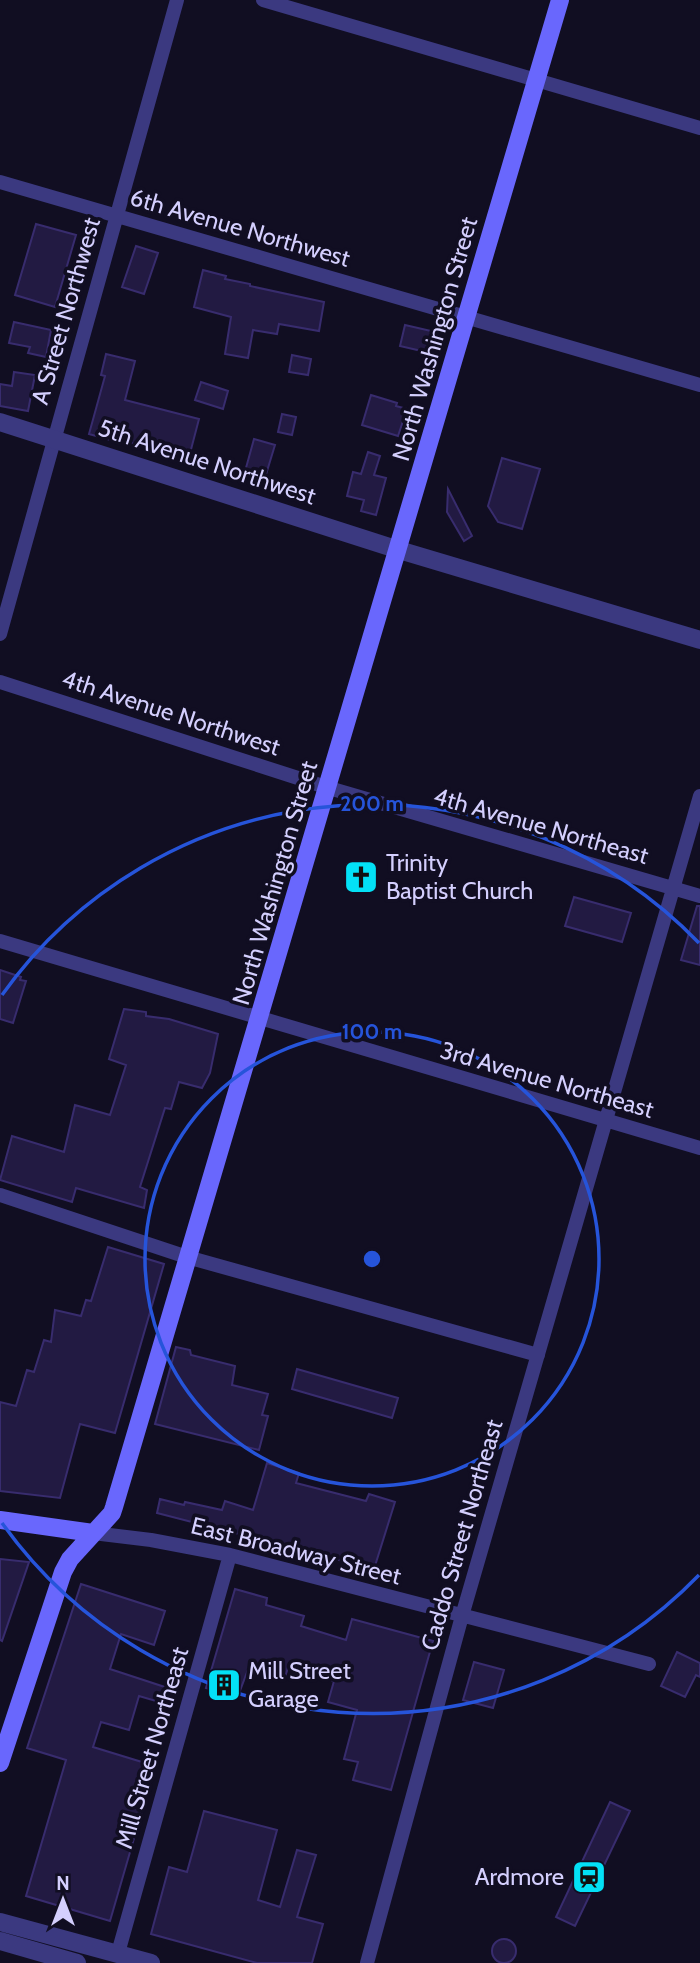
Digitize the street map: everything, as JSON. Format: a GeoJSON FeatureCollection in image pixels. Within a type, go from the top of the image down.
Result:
{"type":"FeatureCollection","features":[{"type":"Feature","properties":{"kind":"main road","name":"North Washington Street"},"geometry":{"type":"LineString","coordinates":[[0,1763],[63,1572],[70,1559],[112,1513],[114,1507],[329,788],[560,0]]}},
{"type":"Feature","properties":{"kind":"main road"},"geometry":{"type":"LineString","coordinates":[[0,1520],[93,1533]]}},
{"type":"Feature","properties":{"kind":"street","name":"A Street Northwest"},"geometry":{"type":"LineString","coordinates":[[0,634],[177,0]]}},
{"type":"Feature","properties":{"kind":"street"},"geometry":{"type":"LineString","coordinates":[[263,0],[700,128]]}},
{"type":"Feature","properties":{"kind":"street","name":"6th Avenue Northwest"},"geometry":{"type":"LineString","coordinates":[[0,182],[700,385]]}},
{"type":"Feature","properties":{"kind":"street","name":"5th Avenue Northwest"},"geometry":{"type":"LineString","coordinates":[[0,422],[399,550],[700,640]]}},
{"type":"Feature","properties":{"kind":"street","name":"4th Avenue Northwest"},"geometry":{"type":"LineString","coordinates":[[0,682],[329,788]]}},
{"type":"Feature","properties":{"kind":"street","name":"4th Avenue Northeast"},"geometry":{"type":"LineString","coordinates":[[329,788],[700,896]]}},
{"type":"Feature","properties":{"kind":"street","name":"Caddo Street Northeast"},"geometry":{"type":"LineString","coordinates":[[367,1963],[462,1616],[700,796]]}},
{"type":"Feature","properties":{"kind":"street","name":"3rd Avenue Northeast"},"geometry":{"type":"LineString","coordinates":[[0,942],[700,1148]]}},
{"type":"Feature","properties":{"kind":"street"},"geometry":{"type":"LineString","coordinates":[[0,1195],[187,1257],[538,1354]]}},
{"type":"Feature","properties":{"kind":"street","name":"East Broadway Street"},"geometry":{"type":"LineString","coordinates":[[93,1533],[151,1540],[230,1555],[649,1664]]}},
{"type":"Feature","properties":{"kind":"street","name":"Mill Street Northeast"},"geometry":{"type":"LineString","coordinates":[[118,1954],[230,1555]]}},
{"type":"Feature","properties":{"kind":"street"},"geometry":{"type":"LineString","coordinates":[[0,1922],[151,1963]]}},
{"type":"Feature","properties":{"kind":"street"},"geometry":{"type":"LineString","coordinates":[[0,1941],[77,1963]]}},
{"type":"Feature","properties":{"kind":"building"},"geometry":{"type":"Polygon","coordinates":[[[36,224],[76,235],[55,307],[15,295],[36,224]]]}},
{"type":"Feature","properties":{"kind":"building"},"geometry":{"type":"Polygon","coordinates":[[[136,246],[158,253],[144,294],[122,287],[136,246]]]}},
{"type":"Feature","properties":{"kind":"building"},"geometry":{"type":"Polygon","coordinates":[[[203,270],[250,286],[324,302],[319,331],[279,324],[277,334],[253,330],[248,358],[225,354],[231,317],[194,307],[203,270]]]}},
{"type":"Feature","properties":{"kind":"building"},"geometry":{"type":"Polygon","coordinates":[[[14,322],[51,330],[46,357],[28,353],[30,347],[9,343],[14,322]]]}},
{"type":"Feature","properties":{"kind":"building"},"geometry":{"type":"Polygon","coordinates":[[[405,325],[431,331],[426,352],[400,346],[405,325]]]}},
{"type":"Feature","properties":{"kind":"building"},"geometry":{"type":"Polygon","coordinates":[[[106,354],[135,361],[125,400],[199,419],[188,461],[119,439],[118,442],[89,434],[105,376],[101,375],[106,354]]]}},
{"type":"Feature","properties":{"kind":"building"},"geometry":{"type":"Polygon","coordinates":[[[292,355],[311,359],[308,375],[289,372],[292,355]]]}},
{"type":"Feature","properties":{"kind":"building"},"geometry":{"type":"Polygon","coordinates":[[[14,372],[35,375],[28,411],[0,406],[0,384],[12,386],[14,372]]]}},
{"type":"Feature","properties":{"kind":"building"},"geometry":{"type":"Polygon","coordinates":[[[201,382],[228,391],[223,409],[195,400],[201,382]]]}},
{"type":"Feature","properties":{"kind":"building"},"geometry":{"type":"Polygon","coordinates":[[[371,395],[407,409],[398,436],[362,425],[371,395]]]}},
{"type":"Feature","properties":{"kind":"building"},"geometry":{"type":"Polygon","coordinates":[[[282,414],[296,417],[292,435],[278,432],[282,414]]]}},
{"type":"Feature","properties":{"kind":"building"},"geometry":{"type":"Polygon","coordinates":[[[254,439],[275,445],[264,481],[244,475],[254,439]]]}},
{"type":"Feature","properties":{"kind":"building"},"geometry":{"type":"Polygon","coordinates":[[[368,452],[380,456],[374,475],[386,478],[376,515],[361,511],[364,500],[347,496],[353,472],[361,474],[368,452]]]}},
{"type":"Feature","properties":{"kind":"building"},"geometry":{"type":"Polygon","coordinates":[[[502,458],[540,469],[522,529],[498,522],[488,506],[502,458]]]}},
{"type":"Feature","properties":{"kind":"building"},"geometry":{"type":"Polygon","coordinates":[[[448,489],[472,536],[464,541],[447,512],[448,489]]]}},
{"type":"Feature","properties":{"kind":"building"},"geometry":{"type":"Polygon","coordinates":[[[574,897],[631,913],[622,942],[565,926],[574,897]]]}},
{"type":"Feature","properties":{"kind":"building"},"geometry":{"type":"Polygon","coordinates":[[[697,906],[700,906],[700,965],[681,960],[697,906]]]}},
{"type":"Feature","properties":{"kind":"building"},"geometry":{"type":"Polygon","coordinates":[[[0,970],[26,981],[13,1023],[0,1019],[0,970]]]}},
{"type":"Feature","properties":{"kind":"building"},"geometry":{"type":"Polygon","coordinates":[[[124,1009],[146,1012],[146,1016],[169,1019],[218,1034],[210,1073],[202,1088],[179,1082],[171,1109],[165,1108],[140,1187],[147,1190],[144,1208],[76,1188],[72,1202],[0,1180],[12,1136],[64,1152],[75,1105],[110,1115],[126,1065],[109,1059],[124,1009]]]}},
{"type":"Feature","properties":{"kind":"building"},"geometry":{"type":"Polygon","coordinates":[[[108,1247],[164,1264],[115,1433],[80,1424],[60,1498],[0,1491],[0,1402],[16,1406],[27,1370],[34,1372],[44,1340],[51,1342],[55,1310],[81,1316],[86,1300],[91,1301],[108,1247]]]}},
{"type":"Feature","properties":{"kind":"building"},"geometry":{"type":"Polygon","coordinates":[[[176,1347],[190,1350],[191,1355],[235,1366],[232,1385],[268,1394],[262,1415],[268,1416],[259,1450],[155,1424],[176,1347]]]}},
{"type":"Feature","properties":{"kind":"building"},"geometry":{"type":"Polygon","coordinates":[[[297,1369],[398,1398],[392,1418],[292,1389],[297,1369]]]}},
{"type":"Feature","properties":{"kind":"building"},"geometry":{"type":"Polygon","coordinates":[[[267,1463],[299,1473],[296,1483],[366,1501],[369,1494],[395,1502],[374,1569],[157,1513],[160,1499],[222,1510],[225,1501],[253,1510],[267,1463]]]}},
{"type":"Feature","properties":{"kind":"building"},"geometry":{"type":"Polygon","coordinates":[[[0,1559],[29,1562],[2,1641],[0,1640],[0,1559]]]}},
{"type":"Feature","properties":{"kind":"building"},"geometry":{"type":"Polygon","coordinates":[[[81,1584],[165,1611],[154,1645],[121,1634],[110,1669],[177,1691],[173,1706],[139,1696],[129,1730],[101,1722],[93,1747],[155,1766],[110,1921],[26,1896],[66,1760],[27,1748],[81,1584]]]}},
{"type":"Feature","properties":{"kind":"building"},"geometry":{"type":"Polygon","coordinates":[[[235,1589],[267,1598],[266,1605],[304,1616],[301,1626],[346,1640],[352,1619],[433,1641],[391,1790],[353,1780],[358,1762],[344,1759],[357,1710],[328,1702],[334,1681],[288,1667],[285,1678],[249,1667],[238,1696],[206,1688],[235,1589]]]}},
{"type":"Feature","properties":{"kind":"building"},"geometry":{"type":"Polygon","coordinates":[[[677,1652],[700,1663],[700,1677],[696,1675],[685,1697],[661,1686],[677,1652]]]}},
{"type":"Feature","properties":{"kind":"building"},"geometry":{"type":"Polygon","coordinates":[[[474,1662],[504,1670],[493,1708],[463,1700],[474,1662]]]}},
{"type":"Feature","properties":{"kind":"building"},"geometry":{"type":"Polygon","coordinates":[[[610,1802],[630,1811],[575,1926],[556,1917],[610,1802]]]}},
{"type":"Feature","properties":{"kind":"building"},"geometry":{"type":"Polygon","coordinates":[[[204,1811],[277,1830],[258,1900],[280,1907],[297,1850],[316,1855],[297,1917],[323,1924],[312,1963],[257,1963],[151,1934],[169,1867],[187,1872],[204,1811]]]}},
{"type":"Feature","properties":{"kind":"building"},"geometry":{"type":"Polygon","coordinates":[[[504,1939],[513,1942],[516,1951],[513,1960],[504,1963],[495,1960],[492,1951],[495,1942],[504,1939]]]}},
{"type":"Feature","properties":{"kind":"place","name":"Trinity Baptist Church"},"geometry":{"type":"Point","coordinates":[361,877]}},
{"type":"Feature","properties":{"kind":"place","name":"Mill Street Garage"},"geometry":{"type":"Point","coordinates":[224,1685]}},
{"type":"Feature","properties":{"kind":"place","name":"Ardmore"},"geometry":{"type":"Point","coordinates":[589,1877]}}]}
